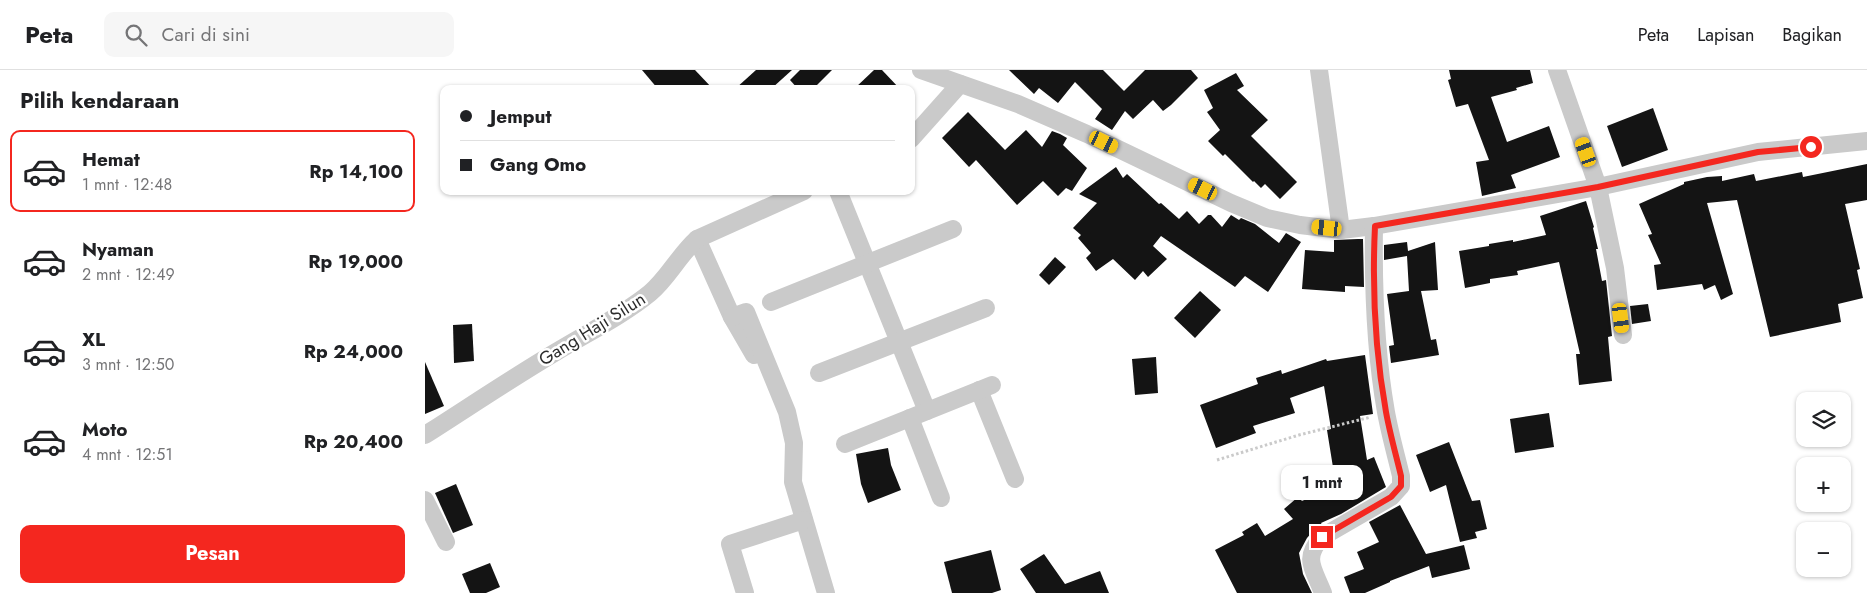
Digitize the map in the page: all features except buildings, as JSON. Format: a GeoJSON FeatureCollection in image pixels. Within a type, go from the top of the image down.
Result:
{"type":"FeatureCollection","features":[{"type":"Feature","properties":{"kind":"street"},"geometry":{"type":"LineString","coordinates":[[921,70],[1018,104],[1267,218],[1300,225],[1341,230],[1375,226],[1598,187],[1758,152],[1867,141]]}},
{"type":"Feature","properties":{"kind":"street"},"geometry":{"type":"LineString","coordinates":[[1319,70],[1341,230]]}},
{"type":"Feature","properties":{"kind":"street"},"geometry":{"type":"LineString","coordinates":[[1557,70],[1598,187],[1615,268],[1623,335]]}},
{"type":"Feature","properties":{"kind":"street"},"geometry":{"type":"LineString","coordinates":[[915,135],[960,84]]}},
{"type":"Feature","properties":{"kind":"street","name":"Gang Haji Silun"},"geometry":{"type":"LineString","coordinates":[[425,435],[529,368],[631,307],[662,281],[688,246],[697,239],[796,195]]}},
{"type":"Feature","properties":{"kind":"street"},"geometry":{"type":"LineString","coordinates":[[840,195],[927,411]]}},
{"type":"Feature","properties":{"kind":"street"},"geometry":{"type":"LineString","coordinates":[[1323,593],[1310,563],[1310,554],[1317,542],[1322,537],[1391,497],[1401,486],[1401,476],[1386,413],[1376,340],[1373,307],[1375,226]]}},
{"type":"Feature","properties":{"kind":"street"},"geometry":{"type":"LineString","coordinates":[[771,302],[953,229]]}},
{"type":"Feature","properties":{"kind":"street"},"geometry":{"type":"LineString","coordinates":[[697,239],[732,317],[787,412],[794,443],[793,482],[826,593]]}},
{"type":"Feature","properties":{"kind":"street"},"geometry":{"type":"LineString","coordinates":[[819,372],[986,308]]}},
{"type":"Feature","properties":{"kind":"street"},"geometry":{"type":"LineString","coordinates":[[845,444],[986,387],[1015,479]]}},
{"type":"Feature","properties":{"kind":"street"},"geometry":{"type":"LineString","coordinates":[[911,418],[941,498]]}},
{"type":"Feature","properties":{"kind":"street"},"geometry":{"type":"LineString","coordinates":[[425,500],[447,542]]}},
{"type":"Feature","properties":{"kind":"street"},"geometry":{"type":"LineString","coordinates":[[745,593],[730,544],[804,520]]}},
{"type":"Feature","properties":{"kind":"path"},"geometry":{"type":"LineString","coordinates":[[1217,460],[1299,435],[1386,413]]}},
{"type":"Feature","properties":{"kind":"route"},"geometry":{"type":"LineString","coordinates":[[1322,537],[1391,497],[1401,486],[1401,476],[1386,413],[1376,340],[1373,307],[1375,226],[1598,187],[1758,152],[1811,147]]}}]}
